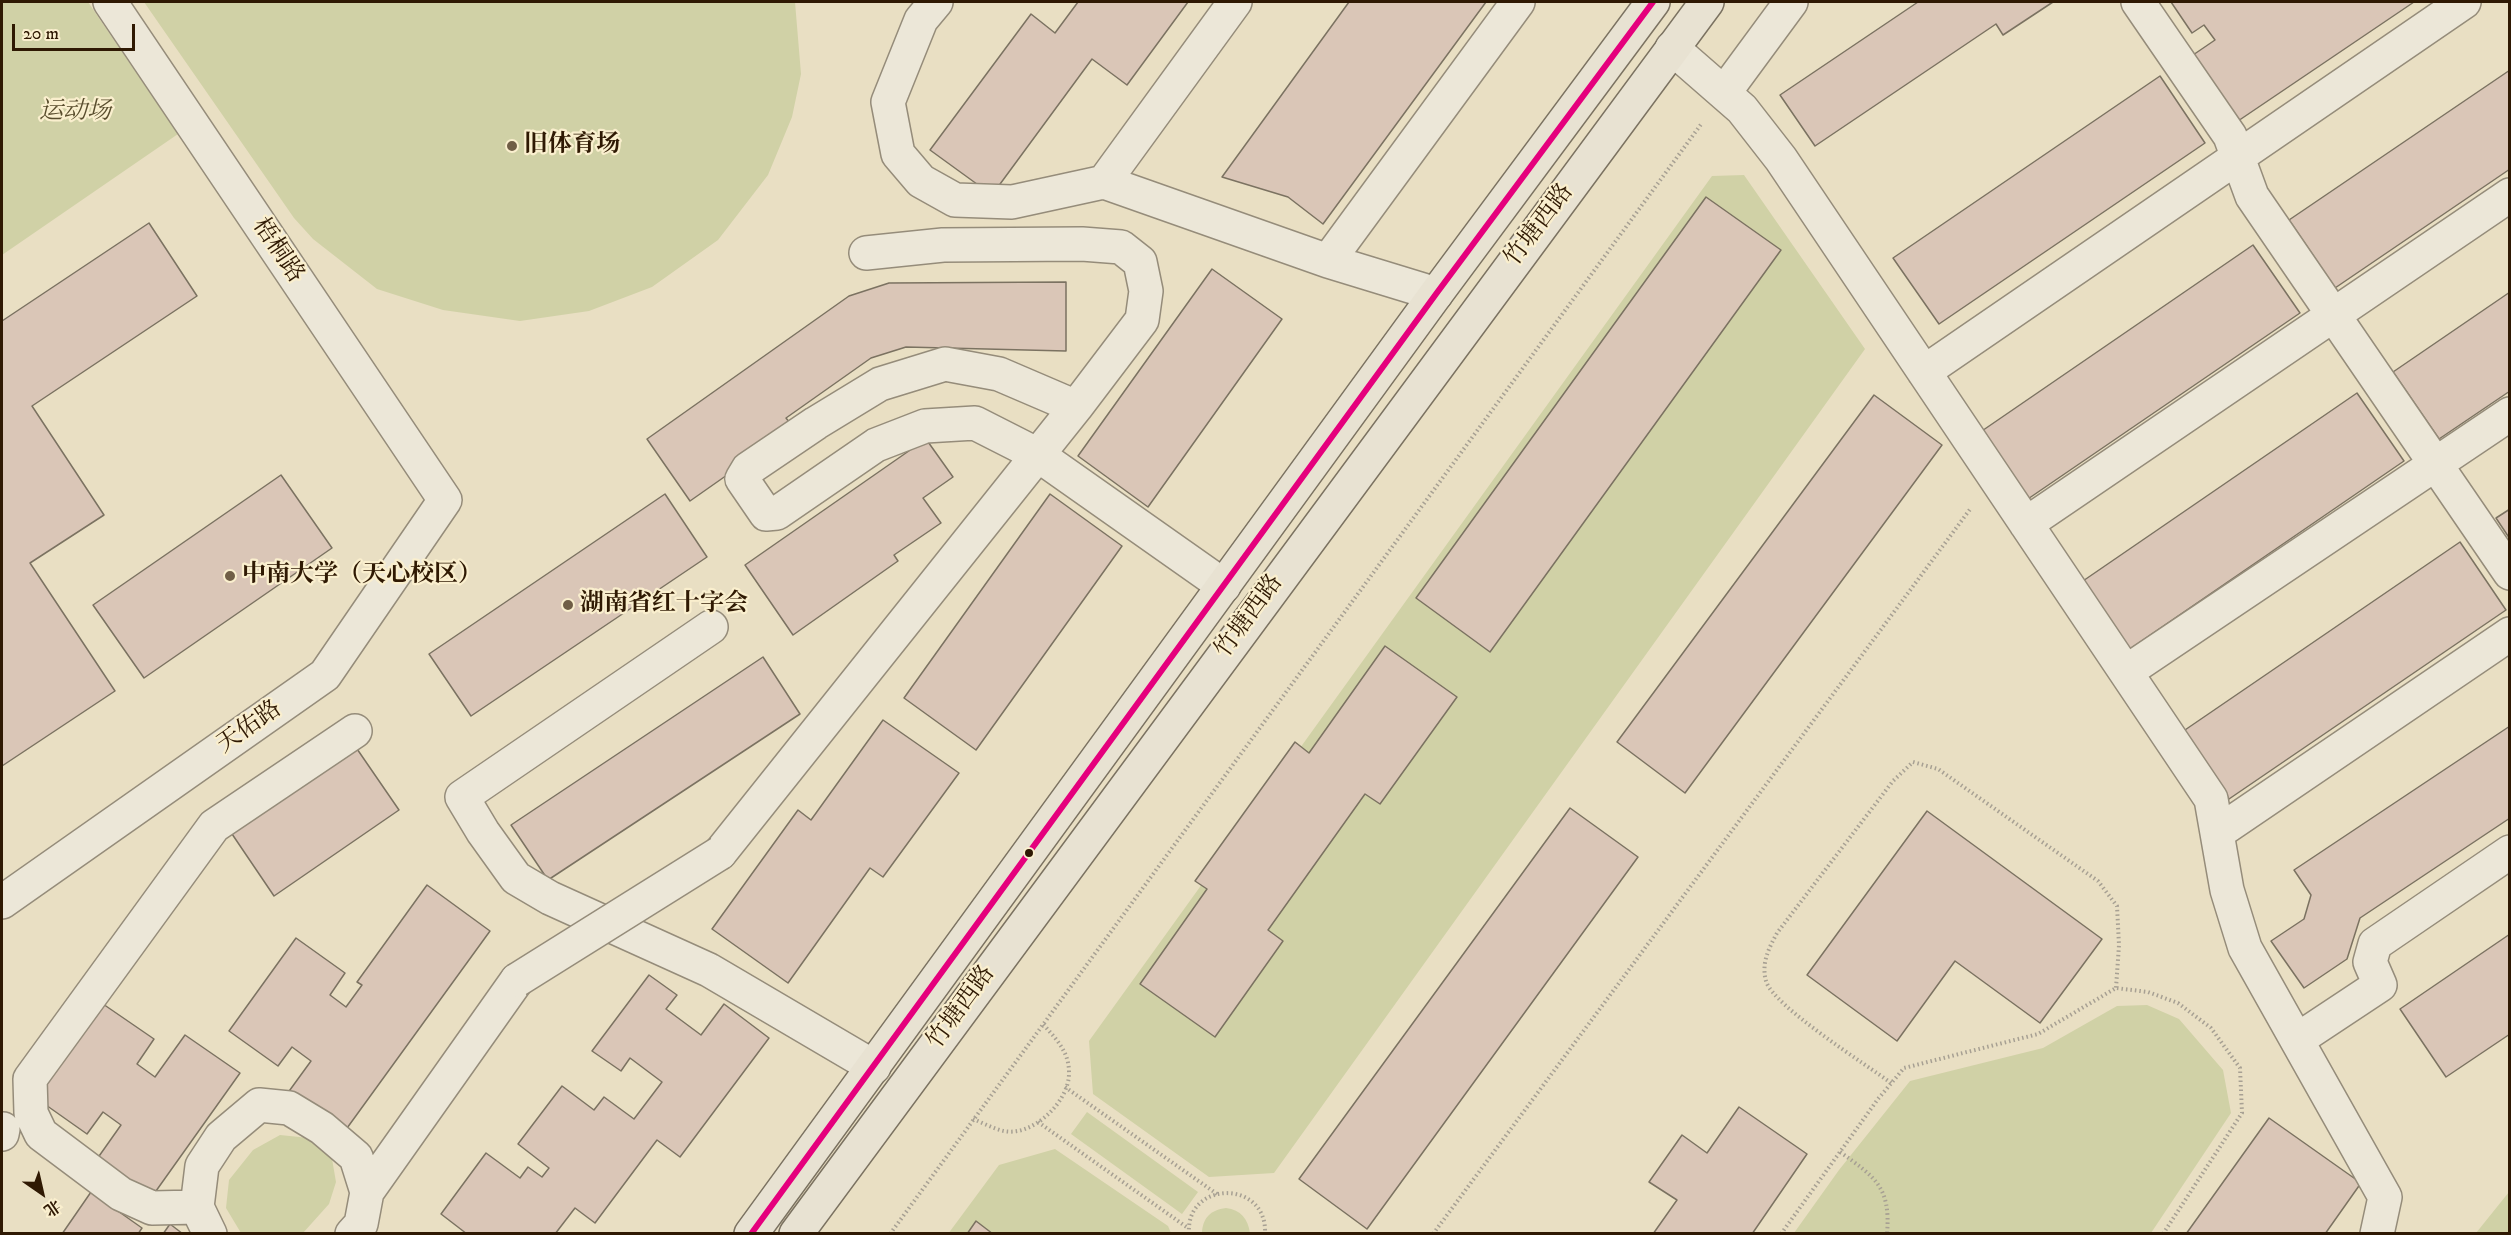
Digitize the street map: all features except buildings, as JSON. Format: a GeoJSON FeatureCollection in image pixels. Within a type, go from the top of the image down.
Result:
{"type":"FeatureCollection","features":[{"type":"Feature","properties":{"kind":"main road","name":"竹塘西路"},"geometry":{"type":"LineString","coordinates":[[751,1233],[1436,294],[1653,2]]}},
{"type":"Feature","properties":{"kind":"main road","name":"竹塘西路"},"geometry":{"type":"LineString","coordinates":[[796,1233],[1707,2]]}},
{"type":"Feature","properties":{"kind":"street","name":"梧桐路"},"geometry":{"type":"LineString","coordinates":[[110,2],[445,500]]}},
{"type":"Feature","properties":{"kind":"street"},"geometry":{"type":"LineString","coordinates":[[936,2],[921,20],[888,102],[898,154],[921,181],[954,200],[1012,202],[1104,182],[1328,261],[1436,294]]}},
{"type":"Feature","properties":{"kind":"street"},"geometry":{"type":"LineString","coordinates":[[1104,182],[1235,2]]}},
{"type":"Feature","properties":{"kind":"street"},"geometry":{"type":"LineString","coordinates":[[1328,261],[1518,2]]}},
{"type":"Feature","properties":{"kind":"street"},"geometry":{"type":"LineString","coordinates":[[1724,93],[1791,2]]}},
{"type":"Feature","properties":{"kind":"street"},"geometry":{"type":"LineString","coordinates":[[2138,2],[2230,136],[2252,196],[2510,573]]}},
{"type":"Feature","properties":{"kind":"street"},"geometry":{"type":"LineString","coordinates":[[1924,372],[2464,2]]}},
{"type":"Feature","properties":{"kind":"street"},"geometry":{"type":"LineString","coordinates":[[1672,48],[1742,109],[1781,159],[2211,799],[2226,890],[2245,948],[2385,1197],[2378,1233]]}},
{"type":"Feature","properties":{"kind":"street"},"geometry":{"type":"LineString","coordinates":[[2026,524],[2510,195]]}},
{"type":"Feature","properties":{"kind":"street"},"geometry":{"type":"LineString","coordinates":[[364,1221],[517,980],[720,853],[1038,455],[1142,320],[1146,291],[1140,262],[1121,247],[1082,244],[943,245],[866,252]]}},
{"type":"Feature","properties":{"kind":"street"},"geometry":{"type":"LineString","coordinates":[[1076,407],[999,374],[945,364],[880,384],[757,462],[748,469],[742,479],[766,514],[777,513],[876,445],[925,426],[975,423],[1038,455],[1224,586]]}},
{"type":"Feature","properties":{"kind":"street"},"geometry":{"type":"LineString","coordinates":[[2126,672],[2510,414]]}},
{"type":"Feature","properties":{"kind":"street","name":"天佑路"},"geometry":{"type":"LineString","coordinates":[[2,902],[325,675],[445,500]]}},
{"type":"Feature","properties":{"kind":"street"},"geometry":{"type":"LineString","coordinates":[[711,627],[462,797],[483,832],[516,878],[550,898],[709,970],[874,1067]]}},
{"type":"Feature","properties":{"kind":"street"},"geometry":{"type":"LineString","coordinates":[[2217,833],[2510,634]]}},
{"type":"Feature","properties":{"kind":"street"},"geometry":{"type":"LineString","coordinates":[[355,731],[214,826],[30,1079],[31,1113],[41,1134],[121,1194],[152,1208],[203,1220],[202,1166],[221,1137],[259,1105],[289,1108],[322,1128],[356,1157],[364,1221]]}},
{"type":"Feature","properties":{"kind":"street"},"geometry":{"type":"LineString","coordinates":[[2297,1040],[2380,985],[2370,962],[2375,944],[2510,852]]}},
{"type":"Feature","properties":{"kind":"path"},"geometry":{"type":"LineString","coordinates":[[890,1233],[1724,93]]}},
{"type":"Feature","properties":{"kind":"path"},"geometry":{"type":"LineString","coordinates":[[1433,1233],[1995,476]]}},
{"type":"Feature","properties":{"kind":"path"},"geometry":{"type":"LineString","coordinates":[[1892,1083],[1784,1004],[1767,982],[1765,955],[1777,933],[1813,885],[1893,781],[1913,762],[1938,769],[2098,881],[2116,906],[2119,945],[2116,987]]}},
{"type":"Feature","properties":{"kind":"path"},"geometry":{"type":"LineString","coordinates":[[1781,1233],[1904,1068],[2038,1034],[2116,987],[2148,992],[2178,1003],[2211,1028],[2240,1068],[2242,1113],[2163,1233]]}},
{"type":"Feature","properties":{"kind":"path"},"geometry":{"type":"LineString","coordinates":[[973,1119],[1005,1132],[1028,1129],[1056,1108],[1070,1072],[1063,1047],[1043,1024]]}},
{"type":"Feature","properties":{"kind":"path"},"geometry":{"type":"LineString","coordinates":[[1065,1087],[1217,1194]]}},
{"type":"Feature","properties":{"kind":"path"},"geometry":{"type":"LineString","coordinates":[[1038,1122],[1188,1231],[1191,1215],[1199,1204],[1217,1194],[1234,1193],[1246,1197],[1255,1204],[1262,1214],[1265,1233]]}},
{"type":"Feature","properties":{"kind":"path"},"geometry":{"type":"LineString","coordinates":[[1840,1152],[1867,1171],[1886,1196],[1887,1233]]}},
{"type":"Feature","properties":{"kind":"green space","name":"运动场"},"geometry":{"type":"Polygon","coordinates":[[[2,2],[88,2],[178,134],[2,255],[2,2]]]}},
{"type":"Feature","properties":{"kind":"green space","name":"旧体育场"},"geometry":{"type":"Polygon","coordinates":[[[144,2],[795,2],[801,74],[792,117],[768,175],[718,240],[652,287],[589,311],[520,321],[443,310],[377,289],[313,239],[294,218],[144,2]]]}},
{"type":"Feature","properties":{"kind":"green space"},"geometry":{"type":"Polygon","coordinates":[[[1744,175],[1865,349],[1274,1173],[1209,1177],[1093,1094],[1089,1041],[1712,176],[1744,175]]]}},
{"type":"Feature","properties":{"kind":"green space"},"geometry":{"type":"Polygon","coordinates":[[[2147,1005],[2179,1019],[2223,1070],[2231,1113],[2151,1233],[1794,1233],[1839,1170],[1910,1081],[2043,1048],[2117,1006],[2147,1005]]]}},
{"type":"Feature","properties":{"kind":"green space"},"geometry":{"type":"Polygon","coordinates":[[[1087,1112],[1198,1192],[1182,1214],[1071,1134],[1087,1112]]]}},
{"type":"Feature","properties":{"kind":"green space"},"geometry":{"type":"Polygon","coordinates":[[[280,1135],[309,1138],[331,1153],[336,1182],[329,1204],[303,1233],[241,1233],[226,1208],[229,1180],[253,1150],[280,1135]]]}},
{"type":"Feature","properties":{"kind":"green space"},"geometry":{"type":"Polygon","coordinates":[[[1055,1149],[1168,1226],[1171,1233],[948,1234],[999,1165],[1055,1149]]]}},
{"type":"Feature","properties":{"kind":"green space"},"geometry":{"type":"Polygon","coordinates":[[[2509,1192],[2509,1233],[2476,1233],[2509,1192]]]}},
{"type":"Feature","properties":{"kind":"green space"},"geometry":{"type":"Polygon","coordinates":[[[1226,1208],[1243,1216],[1248,1223],[1250,1233],[1202,1233],[1208,1216],[1226,1208]]]}},
{"type":"Feature","properties":{"kind":"transit line"},"geometry":{"type":"LineString","coordinates":[[751,1234],[1436,294],[1653,2]]}},
{"type":"Feature","properties":{"kind":"place","name":"旧体育场"},"geometry":{"type":"Point","coordinates":[512,146]}},
{"type":"Feature","properties":{"kind":"place","name":"中南大学（天心校区）"},"geometry":{"type":"Point","coordinates":[230,576]}},
{"type":"Feature","properties":{"kind":"place","name":"湖南省红十字会"},"geometry":{"type":"Point","coordinates":[568,605]}}]}
